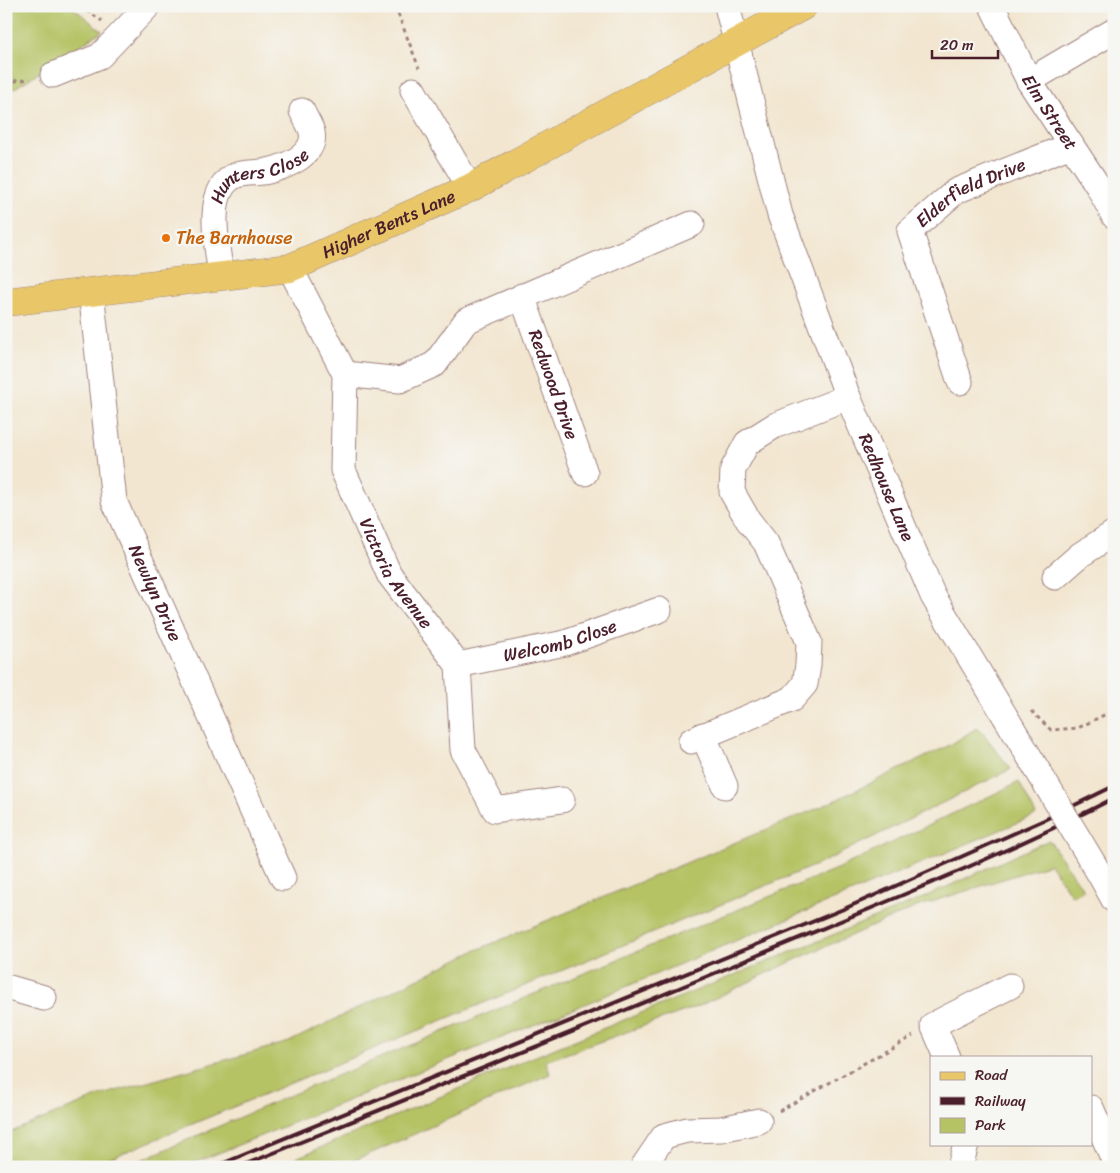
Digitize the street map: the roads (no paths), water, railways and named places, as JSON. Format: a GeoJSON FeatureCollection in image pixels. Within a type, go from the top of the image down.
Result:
{"type":"FeatureCollection","features":[{"type":"Feature","properties":{"kind":"main road","name":"Higher Bents Lane"},"geometry":{"type":"LineString","coordinates":[[6,302],[290,268],[470,188],[803,6]]}},
{"type":"Feature","properties":{"kind":"street"},"geometry":{"type":"LineString","coordinates":[[53,75],[100,56],[148,6]]}},
{"type":"Feature","properties":{"kind":"street","name":"Redhouse Lane"},"geometry":{"type":"LineString","coordinates":[[727,6],[780,215],[848,397],[933,596],[1015,711],[1114,900]]}},
{"type":"Feature","properties":{"kind":"street","name":"Elm Street"},"geometry":{"type":"LineString","coordinates":[[992,6],[1029,81],[1098,186],[1114,216]]}},
{"type":"Feature","properties":{"kind":"street"},"geometry":{"type":"LineString","coordinates":[[1029,81],[1114,31]]}},
{"type":"Feature","properties":{"kind":"street"},"geometry":{"type":"LineString","coordinates":[[413,90],[470,188]]}},
{"type":"Feature","properties":{"kind":"street","name":"Hunters Close"},"geometry":{"type":"LineString","coordinates":[[221,276],[214,213],[222,186],[236,173],[268,171],[297,160],[310,148],[312,133],[302,111]]}},
{"type":"Feature","properties":{"kind":"street","name":"Elderfield Drive"},"geometry":{"type":"LineString","coordinates":[[960,382],[910,231],[956,191],[1071,146]]}},
{"type":"Feature","properties":{"kind":"street"},"geometry":{"type":"LineString","coordinates":[[345,374],[400,380],[435,364],[466,321],[692,224]]}},
{"type":"Feature","properties":{"kind":"street","name":"Victoria Avenue"},"geometry":{"type":"LineString","coordinates":[[290,268],[345,374],[343,470],[389,574],[458,665]]}},
{"type":"Feature","properties":{"kind":"street","name":"Newlyn Drive"},"geometry":{"type":"LineString","coordinates":[[91,291],[114,502],[283,878]]}},
{"type":"Feature","properties":{"kind":"street","name":"Redwood Drive"},"geometry":{"type":"LineString","coordinates":[[522,296],[585,473]]}},
{"type":"Feature","properties":{"kind":"street"},"geometry":{"type":"LineString","coordinates":[[724,786],[697,738],[792,699],[805,684],[809,642],[766,544],[748,520],[732,492],[733,469],[748,443],[774,426],[848,397]]}},
{"type":"Feature","properties":{"kind":"street"},"geometry":{"type":"LineString","coordinates":[[1055,577],[1072,549],[1114,532]]}},
{"type":"Feature","properties":{"kind":"street","name":"Welcomb Close"},"geometry":{"type":"LineString","coordinates":[[458,665],[565,643],[659,610]]}},
{"type":"Feature","properties":{"kind":"street"},"geometry":{"type":"LineString","coordinates":[[458,665],[462,750],[496,810],[562,800]]}},
{"type":"Feature","properties":{"kind":"street"},"geometry":{"type":"LineString","coordinates":[[947,1056],[934,1025],[1010,986]]}},
{"type":"Feature","properties":{"kind":"street"},"geometry":{"type":"LineString","coordinates":[[6,987],[44,998]]}},
{"type":"Feature","properties":{"kind":"street"},"geometry":{"type":"LineString","coordinates":[[1092,1110],[1114,1160]]}},
{"type":"Feature","properties":{"kind":"street"},"geometry":{"type":"LineString","coordinates":[[643,1167],[664,1136],[687,1130],[721,1129],[759,1121]]}},
{"type":"Feature","properties":{"kind":"street"},"geometry":{"type":"LineString","coordinates":[[960,1167],[965,1146]]}},
{"type":"Feature","properties":{"kind":"railway"},"geometry":{"type":"LineString","coordinates":[[214,1167],[846,908],[1044,820],[1114,786]]}},
{"type":"Feature","properties":{"kind":"railway"},"geometry":{"type":"LineString","coordinates":[[239,1167],[891,900],[1026,841],[1114,798]]}},
{"type":"Feature","properties":{"kind":"place","name":"The Barnhouse"},"geometry":{"type":"Point","coordinates":[166,238]}}]}
